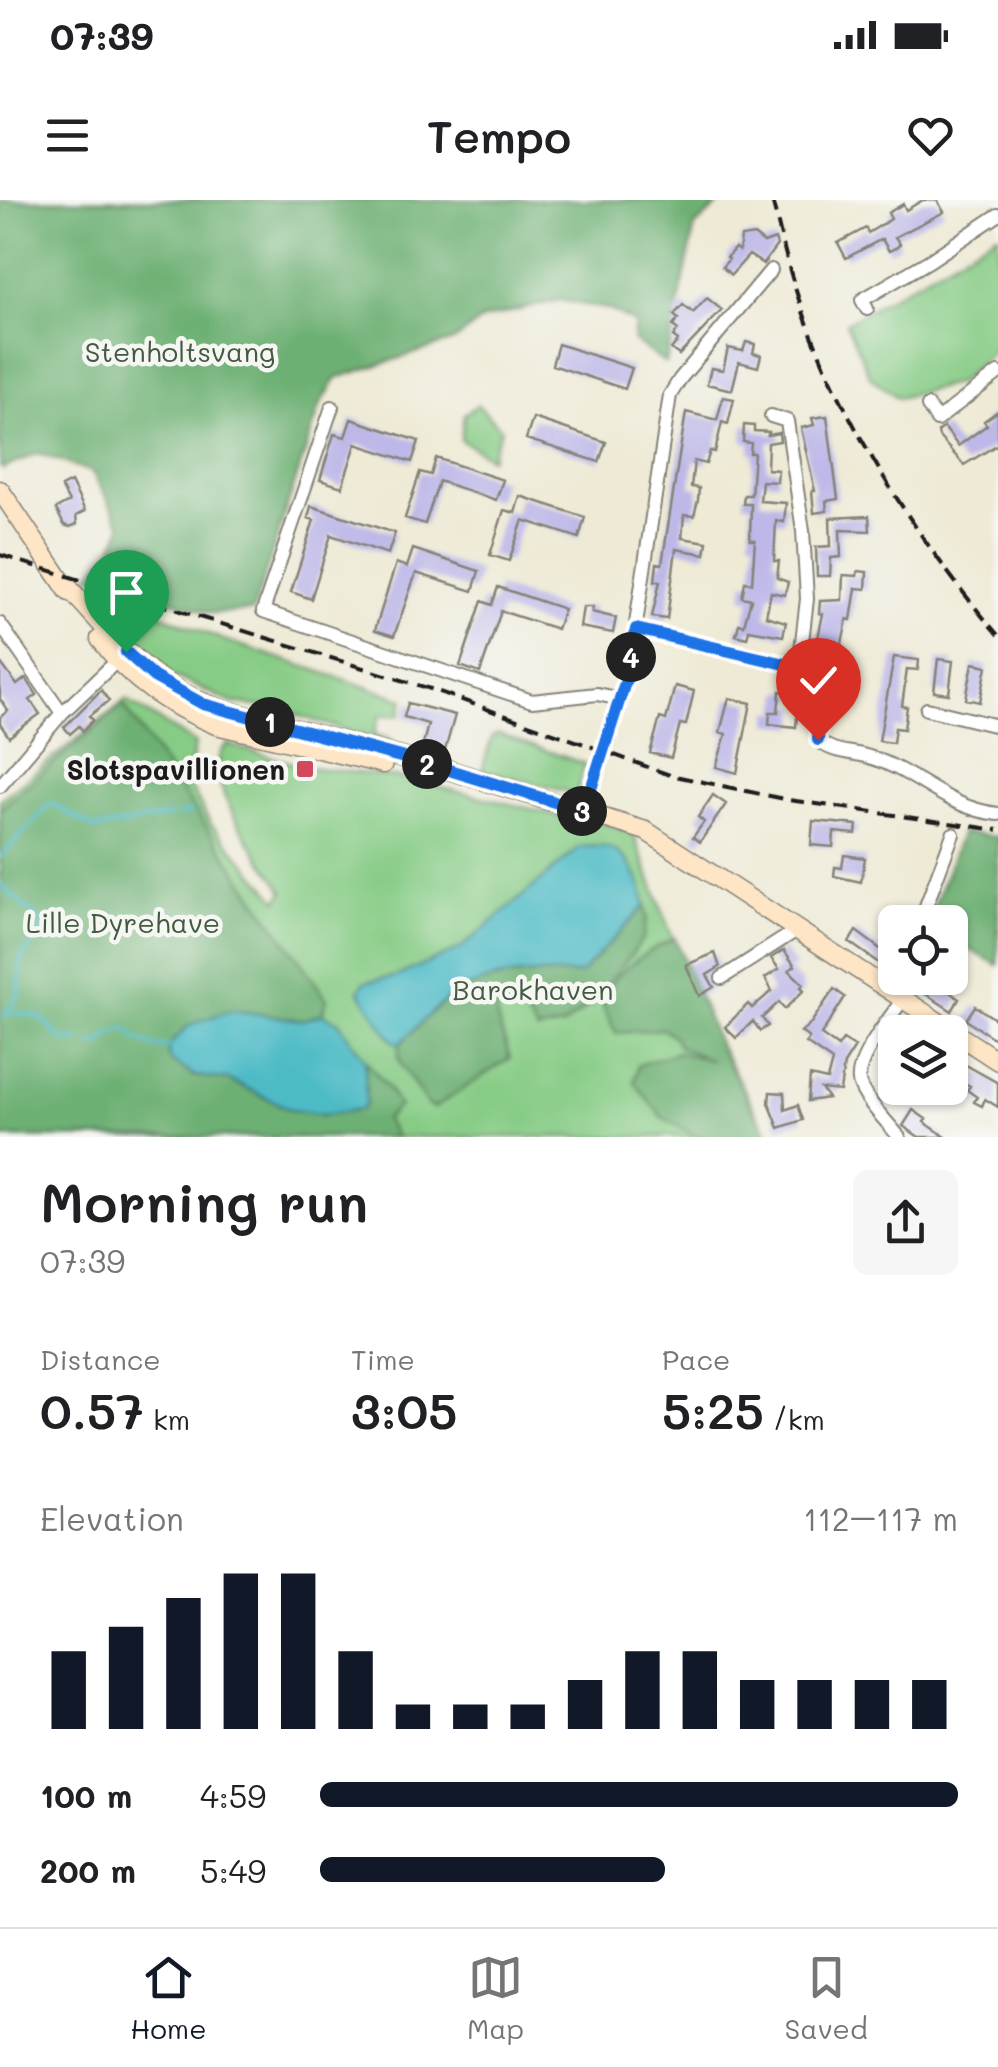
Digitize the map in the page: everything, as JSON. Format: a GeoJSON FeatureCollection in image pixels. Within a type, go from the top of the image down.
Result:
{"type":"FeatureCollection","features":[{"type":"Feature","properties":{"kind":"street"},"geometry":{"type":"LineString","coordinates":[[866,309],[862,300],[998,215]]}},
{"type":"Feature","properties":{"kind":"street"},"geometry":{"type":"LineString","coordinates":[[584,811],[620,700],[636,629],[670,395],[771,270]]}},
{"type":"Feature","properties":{"kind":"street"},"geometry":{"type":"LineString","coordinates":[[928,406],[937,420],[998,373]]}},
{"type":"Feature","properties":{"kind":"street"},"geometry":{"type":"LineString","coordinates":[[332,407],[264,611],[532,700],[597,694],[620,700]]}},
{"type":"Feature","properties":{"kind":"street"},"geometry":{"type":"LineString","coordinates":[[771,416],[786,421],[803,531],[807,599],[798,667]]}},
{"type":"Feature","properties":{"kind":"street"},"geometry":{"type":"LineString","coordinates":[[0,490],[83,616],[170,704],[216,726],[496,786],[628,824],[657,836],[797,930],[878,978]]}},
{"type":"Feature","properties":{"kind":"street"},"geometry":{"type":"LineString","coordinates":[[0,624],[62,713]]}},
{"type":"Feature","properties":{"kind":"street"},"geometry":{"type":"LineString","coordinates":[[636,629],[798,667],[816,682],[820,697],[818,740],[828,749],[868,756],[957,805],[998,814]]}},
{"type":"Feature","properties":{"kind":"street"},"geometry":{"type":"LineString","coordinates":[[0,786],[62,713],[121,657]]}},
{"type":"Feature","properties":{"kind":"street"},"geometry":{"type":"LineString","coordinates":[[927,709],[998,726]]}},
{"type":"Feature","properties":{"kind":"street"},"geometry":{"type":"LineString","coordinates":[[927,905],[954,834]]}},
{"type":"Feature","properties":{"kind":"street"},"geometry":{"type":"LineString","coordinates":[[722,978],[797,930]]}},
{"type":"Feature","properties":{"kind":"street"},"geometry":{"type":"LineString","coordinates":[[896,995],[857,1073],[860,1086],[899,1137]]}},
{"type":"Feature","properties":{"kind":"street"},"geometry":{"type":"LineString","coordinates":[[905,995],[998,1061]]}},
{"type":"Feature","properties":{"kind":"green space","name":"Stenholtsvang"},"geometry":{"type":"Polygon","coordinates":[[[0,200],[724,200],[695,226],[666,364],[633,340],[635,323],[607,309],[559,300],[483,319],[453,341],[337,378],[321,403],[253,611],[211,613],[89,575],[111,550],[122,526],[92,472],[38,453],[2,469],[0,200]]]}},
{"type":"Feature","properties":{"kind":"green space"},"geometry":{"type":"Polygon","coordinates":[[[998,234],[998,347],[957,383],[898,398],[870,377],[846,323],[998,234]]]}},
{"type":"Feature","properties":{"kind":"green space"},"geometry":{"type":"Polygon","coordinates":[[[478,405],[501,429],[491,458],[461,440],[464,414],[478,405]]]}},
{"type":"Feature","properties":{"kind":"green space"},"geometry":{"type":"Polygon","coordinates":[[[82,588],[404,699],[400,715],[380,715],[374,734],[391,740],[397,747],[291,713],[283,707],[233,703],[171,675],[134,646],[82,588]]]}},
{"type":"Feature","properties":{"kind":"green space","name":"Barokhaven"},"geometry":{"type":"Polygon","coordinates":[[[126,700],[195,743],[188,783],[211,824],[278,900],[284,891],[248,840],[225,796],[219,758],[227,744],[307,770],[309,767],[402,778],[594,824],[605,823],[634,835],[679,956],[721,1048],[770,1137],[0,1137],[0,800],[126,700]]]}},
{"type":"Feature","properties":{"kind":"green space","name":"Lille Dyrehave"},"geometry":{"type":"Polygon","coordinates":[[[123,704],[327,999],[322,1014],[302,1020],[231,1010],[195,1076],[229,1080],[292,1110],[362,1109],[366,1104],[365,1060],[399,1106],[385,1119],[396,1137],[0,1137],[0,809],[123,704]]]}},
{"type":"Feature","properties":{"kind":"green space"},"geometry":{"type":"Polygon","coordinates":[[[498,734],[585,764],[576,794],[482,770],[492,737],[498,734]]]}},
{"type":"Feature","properties":{"kind":"green space"},"geometry":{"type":"Polygon","coordinates":[[[962,832],[998,837],[998,965],[968,949],[968,905],[934,905],[962,832]]]}},
{"type":"Feature","properties":{"kind":"green space","name":"Barokhaven"},"geometry":{"type":"Polygon","coordinates":[[[645,906],[643,938],[588,1006],[563,1026],[537,1031],[518,1001],[499,1006],[496,1015],[510,1058],[434,1108],[428,1106],[399,1061],[399,1045],[431,1013],[465,989],[497,978],[580,974],[645,906]]]}},
{"type":"Feature","properties":{"kind":"green space"},"geometry":{"type":"Polygon","coordinates":[[[675,938],[721,1050],[769,1137],[697,1137],[662,1117],[634,1082],[638,1065],[678,1052],[711,1060],[678,1046],[664,1029],[616,1033],[603,1007],[620,974],[641,956],[675,938]]]}},
{"type":"Feature","properties":{"kind":"water"},"geometry":{"type":"Polygon","coordinates":[[[602,846],[622,855],[638,879],[645,906],[580,974],[530,974],[481,983],[444,1002],[399,1045],[391,1039],[359,991],[364,982],[397,976],[460,949],[580,847],[602,846]]]}},
{"type":"Feature","properties":{"kind":"water"},"geometry":{"type":"Polygon","coordinates":[[[231,1010],[302,1020],[322,1014],[338,1021],[365,1060],[366,1103],[362,1109],[324,1115],[292,1110],[229,1080],[195,1076],[170,1060],[168,1046],[189,1025],[231,1010]]]}},
{"type":"Feature","properties":{"kind":"building"},"geometry":{"type":"Polygon","coordinates":[[[923,200],[937,200],[944,212],[895,237],[900,244],[889,251],[882,239],[846,258],[838,243],[866,228],[868,233],[891,219],[888,213],[903,204],[906,210],[923,200]]]}},
{"type":"Feature","properties":{"kind":"building"},"geometry":{"type":"Polygon","coordinates":[[[754,235],[764,243],[775,239],[777,245],[763,264],[749,255],[731,275],[722,267],[727,257],[735,248],[739,251],[741,237],[754,235]]]}},
{"type":"Feature","properties":{"kind":"building"},"geometry":{"type":"Polygon","coordinates":[[[707,298],[722,310],[679,355],[671,349],[678,341],[673,337],[678,330],[673,326],[678,319],[674,315],[683,305],[693,313],[707,298]]]}},
{"type":"Feature","properties":{"kind":"building"},"geometry":{"type":"Polygon","coordinates":[[[746,342],[755,344],[753,353],[761,355],[758,367],[739,362],[732,390],[707,384],[711,368],[723,370],[728,348],[743,351],[746,342]]]}},
{"type":"Feature","properties":{"kind":"building"},"geometry":{"type":"Polygon","coordinates":[[[558,344],[632,368],[625,389],[552,365],[558,344]]]}},
{"type":"Feature","properties":{"kind":"building"},"geometry":{"type":"Polygon","coordinates":[[[723,397],[734,399],[728,424],[722,422],[715,452],[710,451],[706,464],[694,461],[691,487],[699,488],[698,500],[694,516],[684,515],[682,538],[707,542],[705,554],[676,549],[667,619],[652,617],[660,581],[655,581],[657,563],[662,564],[686,412],[717,420],[723,397]]]}},
{"type":"Feature","properties":{"kind":"building"},"geometry":{"type":"Polygon","coordinates":[[[998,411],[998,444],[964,465],[939,437],[938,432],[944,427],[958,446],[987,425],[984,421],[998,411]]]}},
{"type":"Feature","properties":{"kind":"building"},"geometry":{"type":"Polygon","coordinates":[[[827,416],[838,499],[826,501],[827,511],[814,513],[815,491],[801,428],[814,425],[812,418],[827,416]]]}},
{"type":"Feature","properties":{"kind":"building"},"geometry":{"type":"Polygon","coordinates":[[[533,418],[606,442],[599,462],[526,439],[533,418]]]}},
{"type":"Feature","properties":{"kind":"building"},"geometry":{"type":"Polygon","coordinates":[[[351,419],[419,441],[412,462],[356,444],[342,487],[320,480],[334,434],[345,437],[351,419]]]}},
{"type":"Feature","properties":{"kind":"building"},"geometry":{"type":"Polygon","coordinates":[[[744,425],[754,426],[754,431],[769,432],[768,435],[779,433],[780,441],[768,443],[767,469],[778,470],[777,482],[762,481],[760,501],[786,503],[784,522],[776,521],[774,561],[779,561],[777,578],[788,582],[785,595],[771,592],[766,616],[786,622],[783,636],[749,630],[747,638],[736,635],[739,624],[744,625],[751,599],[742,597],[745,582],[752,583],[755,540],[750,540],[751,504],[743,504],[744,495],[751,495],[754,453],[750,453],[751,443],[743,442],[744,425]]]}},
{"type":"Feature","properties":{"kind":"building"},"geometry":{"type":"Polygon","coordinates":[[[436,458],[503,480],[496,500],[439,481],[425,524],[405,518],[420,472],[431,475],[436,458]]]}},
{"type":"Feature","properties":{"kind":"building"},"geometry":{"type":"Polygon","coordinates":[[[71,482],[85,511],[76,516],[77,524],[70,527],[64,525],[56,509],[69,502],[61,487],[71,482]]]}},
{"type":"Feature","properties":{"kind":"building"},"geometry":{"type":"Polygon","coordinates":[[[520,496],[585,517],[579,538],[523,520],[509,561],[490,555],[504,510],[515,513],[520,496]]]}},
{"type":"Feature","properties":{"kind":"building"},"geometry":{"type":"Polygon","coordinates":[[[311,506],[395,533],[388,554],[331,535],[311,599],[291,592],[314,520],[308,518],[311,506]]]}},
{"type":"Feature","properties":{"kind":"building"},"geometry":{"type":"Polygon","coordinates":[[[869,516],[870,531],[840,530],[841,557],[831,558],[830,576],[817,576],[816,547],[831,546],[830,518],[869,516]]]}},
{"type":"Feature","properties":{"kind":"building"},"geometry":{"type":"Polygon","coordinates":[[[413,549],[479,571],[473,591],[416,573],[394,636],[375,630],[396,563],[407,567],[413,549]]]}},
{"type":"Feature","properties":{"kind":"building"},"geometry":{"type":"Polygon","coordinates":[[[858,571],[867,572],[866,589],[856,588],[840,653],[829,651],[831,645],[817,642],[823,614],[819,613],[820,601],[842,600],[843,575],[857,576],[858,571]]]}},
{"type":"Feature","properties":{"kind":"building"},"geometry":{"type":"Polygon","coordinates":[[[498,587],[564,609],[557,629],[501,611],[480,673],[460,666],[482,601],[492,605],[498,587]]]}},
{"type":"Feature","properties":{"kind":"building"},"geometry":{"type":"Polygon","coordinates":[[[583,607],[593,607],[592,612],[616,618],[613,633],[580,627],[583,607]]]}},
{"type":"Feature","properties":{"kind":"building"},"geometry":{"type":"Polygon","coordinates":[[[894,657],[919,660],[918,670],[907,669],[902,706],[907,707],[904,729],[895,728],[893,743],[879,741],[894,657]]]}},
{"type":"Feature","properties":{"kind":"building"},"geometry":{"type":"Polygon","coordinates":[[[938,659],[953,661],[949,694],[934,692],[938,659]]]}},
{"type":"Feature","properties":{"kind":"building"},"geometry":{"type":"Polygon","coordinates":[[[0,662],[17,685],[26,678],[37,695],[30,700],[40,714],[9,737],[0,724],[0,717],[8,711],[0,699],[0,662]]]}},
{"type":"Feature","properties":{"kind":"building"},"geometry":{"type":"Polygon","coordinates":[[[973,663],[987,666],[980,702],[966,699],[973,663]]]}},
{"type":"Feature","properties":{"kind":"building"},"geometry":{"type":"Polygon","coordinates":[[[675,686],[694,691],[686,725],[680,724],[671,758],[650,753],[660,718],[666,720],[675,686]]]}},
{"type":"Feature","properties":{"kind":"building"},"geometry":{"type":"Polygon","coordinates":[[[101,690],[109,701],[89,716],[93,720],[83,731],[79,726],[70,734],[64,727],[101,690]]]}},
{"type":"Feature","properties":{"kind":"building"},"geometry":{"type":"Polygon","coordinates":[[[780,691],[794,693],[792,706],[798,707],[796,727],[769,724],[770,712],[778,712],[780,691]]]}},
{"type":"Feature","properties":{"kind":"building"},"geometry":{"type":"Polygon","coordinates":[[[729,698],[751,703],[737,773],[716,767],[726,734],[720,732],[729,698]]]}},
{"type":"Feature","properties":{"kind":"building"},"geometry":{"type":"Polygon","coordinates":[[[408,703],[455,715],[444,754],[422,748],[428,724],[404,717],[408,703]]]}},
{"type":"Feature","properties":{"kind":"building"},"geometry":{"type":"Polygon","coordinates":[[[713,795],[726,804],[700,842],[693,837],[704,822],[698,817],[713,795]]]}},
{"type":"Feature","properties":{"kind":"building"},"geometry":{"type":"Polygon","coordinates":[[[813,821],[857,825],[856,834],[834,832],[833,847],[811,845],[813,821]]]}},
{"type":"Feature","properties":{"kind":"building"},"geometry":{"type":"Polygon","coordinates":[[[844,855],[865,858],[861,882],[834,876],[835,867],[842,868],[844,855]]]}},
{"type":"Feature","properties":{"kind":"building"},"geometry":{"type":"Polygon","coordinates":[[[856,931],[878,947],[878,963],[849,942],[856,931]]]}},
{"type":"Feature","properties":{"kind":"building"},"geometry":{"type":"Polygon","coordinates":[[[784,950],[795,966],[789,970],[804,990],[785,1009],[779,1002],[762,1018],[768,1026],[760,1031],[753,1021],[736,1038],[725,1027],[748,1004],[752,1008],[772,991],[765,978],[779,969],[771,958],[784,950]]]}},
{"type":"Feature","properties":{"kind":"building"},"geometry":{"type":"Polygon","coordinates":[[[715,953],[720,967],[707,975],[714,987],[699,996],[686,965],[715,953]]]}},
{"type":"Feature","properties":{"kind":"building"},"geometry":{"type":"Polygon","coordinates":[[[834,989],[845,997],[821,1035],[838,1047],[843,1040],[855,1047],[844,1064],[840,1091],[821,1089],[828,1098],[808,1101],[810,1076],[827,1080],[832,1061],[806,1043],[809,1038],[801,1032],[834,989]]]}},
{"type":"Feature","properties":{"kind":"building"},"geometry":{"type":"Polygon","coordinates":[[[927,995],[954,995],[959,999],[952,1011],[927,995]]]}},
{"type":"Feature","properties":{"kind":"building"},"geometry":{"type":"Polygon","coordinates":[[[975,1006],[998,1021],[998,1041],[968,1021],[975,1006]]]}},
{"type":"Feature","properties":{"kind":"building"},"geometry":{"type":"Polygon","coordinates":[[[968,1066],[998,1083],[998,1107],[985,1099],[982,1106],[974,1102],[977,1097],[968,1091],[968,1066]]]}},
{"type":"Feature","properties":{"kind":"building"},"geometry":{"type":"Polygon","coordinates":[[[770,1092],[784,1093],[785,1110],[798,1105],[803,1120],[779,1128],[769,1103],[770,1092]]]}},
{"type":"Feature","properties":{"kind":"building"},"geometry":{"type":"Polygon","coordinates":[[[913,1110],[946,1137],[919,1137],[903,1126],[913,1110]]]}},
{"type":"Feature","properties":{"kind":"waterway"},"geometry":{"type":"LineString","coordinates":[[0,857],[51,803],[95,829],[170,816]]}},
{"type":"Feature","properties":{"kind":"waterway"},"geometry":{"type":"LineString","coordinates":[[178,815],[190,812]]}},
{"type":"Feature","properties":{"kind":"waterway"},"geometry":{"type":"LineString","coordinates":[[0,884],[42,923],[21,958],[19,995],[4,1016]]}},
{"type":"Feature","properties":{"kind":"waterway"},"geometry":{"type":"LineString","coordinates":[[9,1008],[12,1013],[42,1019],[62,1040],[81,1041]]}},
{"type":"Feature","properties":{"kind":"waterway"},"geometry":{"type":"LineString","coordinates":[[92,1044],[101,1044],[112,1033],[125,1028],[144,1043],[168,1046]]}},
{"type":"Feature","properties":{"kind":"railway"},"geometry":{"type":"LineString","coordinates":[[772,200],[809,328],[852,422],[906,513],[998,635]]}},
{"type":"Feature","properties":{"kind":"railway"},"geometry":{"type":"LineString","coordinates":[[0,555],[434,690],[670,775],[789,800],[998,830]]}},
{"type":"Feature","properties":{"kind":"place","name":"Slotspavillionen"},"geometry":{"type":"Point","coordinates":[305,769]}},
{"type":"Feature","properties":{"kind":"route"},"geometry":{"type":"LineString","coordinates":[[126,652],[154,677],[203,704],[584,811],[629,670],[636,629],[798,667],[809,673],[820,697],[818,740]]}}]}
